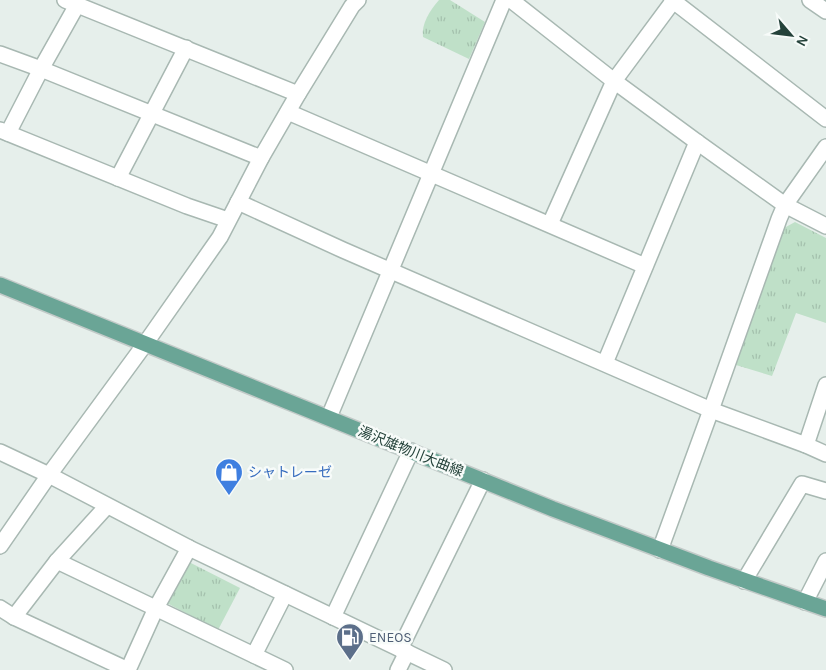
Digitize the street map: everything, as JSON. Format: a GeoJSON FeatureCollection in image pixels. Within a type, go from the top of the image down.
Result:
{"type":"FeatureCollection","features":[{"type":"Feature","properties":{"kind":"main road","name":"湯沢雄物川大曲線"},"geometry":{"type":"LineString","coordinates":[[0,285],[660,550],[826,609]]}},
{"type":"Feature","properties":{"kind":"street"},"geometry":{"type":"LineString","coordinates":[[0,546],[220,237],[261,158],[298,94],[352,6],[358,0]]}},
{"type":"Feature","properties":{"kind":"street"},"geometry":{"type":"LineString","coordinates":[[329,417],[504,0]]}},
{"type":"Feature","properties":{"kind":"street"},"geometry":{"type":"LineString","coordinates":[[512,0],[614,81],[697,142],[785,205],[826,226]]}},
{"type":"Feature","properties":{"kind":"street"},"geometry":{"type":"LineString","coordinates":[[550,224],[614,81],[673,0],[826,119]]}},
{"type":"Feature","properties":{"kind":"street"},"geometry":{"type":"LineString","coordinates":[[810,0],[826,11]]}},
{"type":"Feature","properties":{"kind":"street"},"geometry":{"type":"LineString","coordinates":[[228,220],[187,206],[4,132],[41,69],[71,2],[298,94]]}},
{"type":"Feature","properties":{"kind":"street"},"geometry":{"type":"LineString","coordinates":[[118,178],[186,48]]}},
{"type":"Feature","properties":{"kind":"street"},"geometry":{"type":"LineString","coordinates":[[0,54],[261,158]]}},
{"type":"Feature","properties":{"kind":"street"},"geometry":{"type":"LineString","coordinates":[[288,112],[645,266]]}},
{"type":"Feature","properties":{"kind":"street"},"geometry":{"type":"LineString","coordinates":[[605,363],[697,142]]}},
{"type":"Feature","properties":{"kind":"street"},"geometry":{"type":"LineString","coordinates":[[660,550],[778,219],[785,205],[826,147]]}},
{"type":"Feature","properties":{"kind":"street"},"geometry":{"type":"LineString","coordinates":[[238,202],[711,410],[806,444],[826,454]]}},
{"type":"Feature","properties":{"kind":"street"},"geometry":{"type":"LineString","coordinates":[[806,444],[826,385]]}},
{"type":"Feature","properties":{"kind":"street"},"geometry":{"type":"LineString","coordinates":[[333,617],[411,451]]}},
{"type":"Feature","properties":{"kind":"street"},"geometry":{"type":"LineString","coordinates":[[0,452],[50,475],[189,548],[444,670]]}},
{"type":"Feature","properties":{"kind":"street"},"geometry":{"type":"LineString","coordinates":[[398,670],[404,651],[483,480]]}},
{"type":"Feature","properties":{"kind":"street"},"geometry":{"type":"LineString","coordinates":[[744,581],[802,484],[826,491]]}},
{"type":"Feature","properties":{"kind":"street"},"geometry":{"type":"LineString","coordinates":[[14,617],[57,561],[106,506]]}},
{"type":"Feature","properties":{"kind":"street"},"geometry":{"type":"LineString","coordinates":[[0,608],[14,617],[128,670],[156,608],[189,548]]}},
{"type":"Feature","properties":{"kind":"street"},"geometry":{"type":"LineString","coordinates":[[57,561],[285,670]]}},
{"type":"Feature","properties":{"kind":"street"},"geometry":{"type":"LineString","coordinates":[[805,602],[826,561]]}},
{"type":"Feature","properties":{"kind":"street"},"geometry":{"type":"LineString","coordinates":[[254,655],[285,594]]}},
{"type":"Feature","properties":{"kind":"green space"},"geometry":{"type":"Polygon","coordinates":[[[439,0],[450,0],[485,22],[469,59],[423,37],[423,27],[427,17],[439,0]]]}},
{"type":"Feature","properties":{"kind":"green space"},"geometry":{"type":"Polygon","coordinates":[[[795,222],[826,238],[826,323],[796,313],[772,376],[736,365],[784,228],[795,222]]]}},
{"type":"Feature","properties":{"kind":"green space"},"geometry":{"type":"Polygon","coordinates":[[[187,561],[240,588],[218,630],[165,602],[187,561]]]}},
{"type":"Feature","properties":{"kind":"place","name":"シャトレーゼ"},"geometry":{"type":"Point","coordinates":[229,496]}},
{"type":"Feature","properties":{"kind":"place","name":"ENEOS"},"geometry":{"type":"Point","coordinates":[350,661]}}]}
